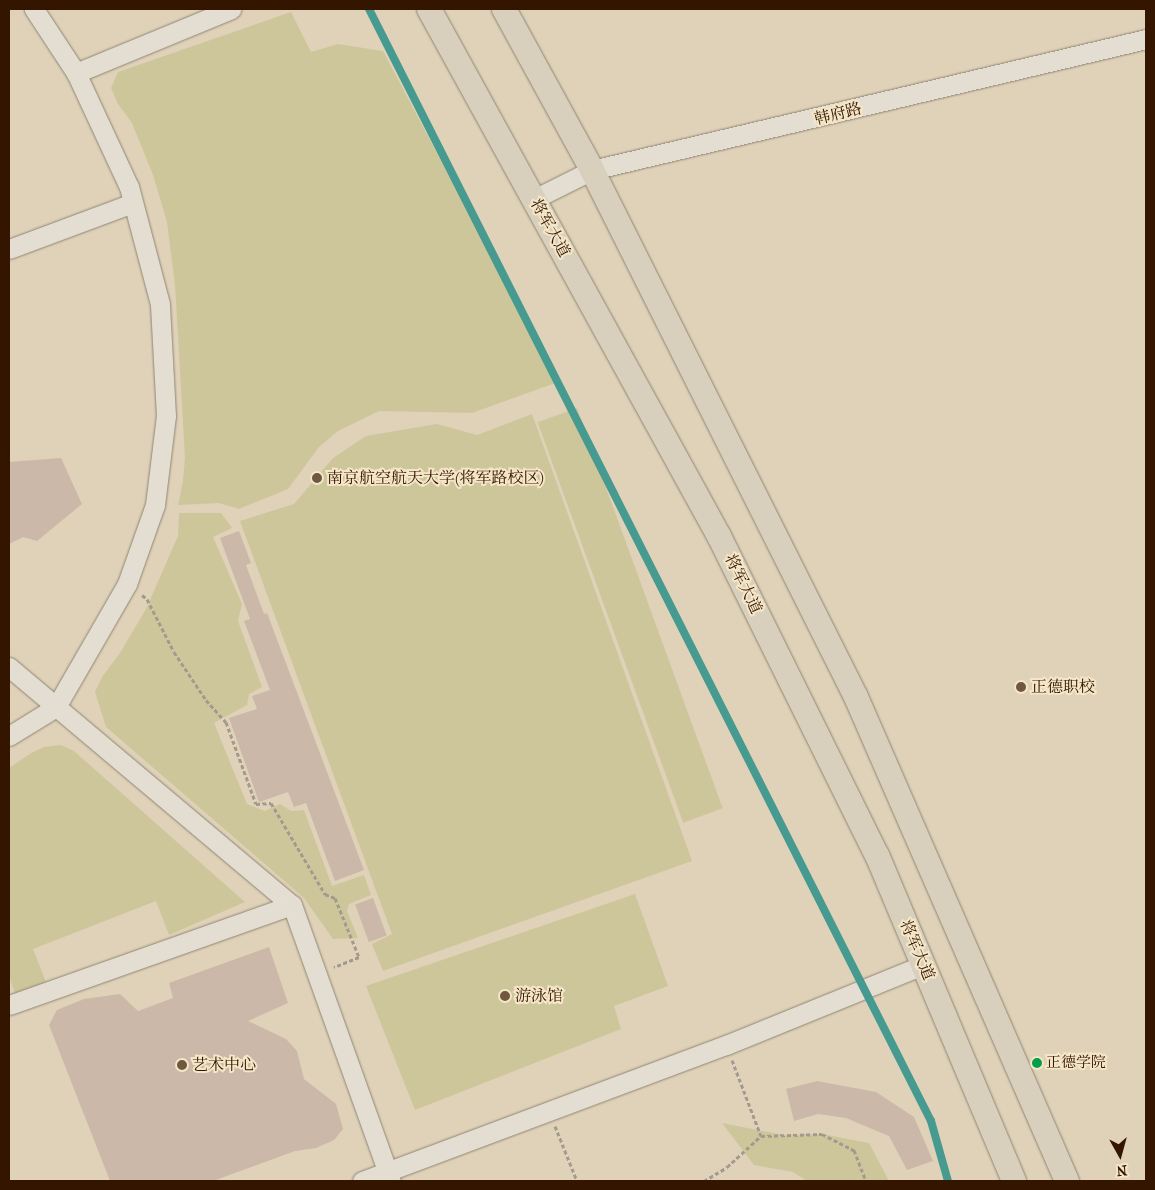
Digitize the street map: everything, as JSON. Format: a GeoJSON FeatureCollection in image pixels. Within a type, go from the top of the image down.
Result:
{"type":"FeatureCollection","features":[{"type":"Feature","properties":{"kind":"main road","name":"将军大道"},"geometry":{"type":"LineString","coordinates":[[429,9],[719,536],[877,855],[1014,1181]]}},
{"type":"Feature","properties":{"kind":"main road"},"geometry":{"type":"LineString","coordinates":[[504,9],[592,170],[856,697],[1067,1181]]}},
{"type":"Feature","properties":{"kind":"street"},"geometry":{"type":"LineString","coordinates":[[9,736],[56,707],[127,584],[155,505],[166,416],[160,304],[129,187],[109,140],[76,73],[36,9]]}},
{"type":"Feature","properties":{"kind":"street"},"geometry":{"type":"LineString","coordinates":[[76,73],[230,9]]}},
{"type":"Feature","properties":{"kind":"street","name":"韩府路"},"geometry":{"type":"LineString","coordinates":[[534,199],[592,170],[1146,39]]}},
{"type":"Feature","properties":{"kind":"street"},"geometry":{"type":"LineString","coordinates":[[9,250],[134,203]]}},
{"type":"Feature","properties":{"kind":"street"},"geometry":{"type":"LineString","coordinates":[[9,667],[292,905],[389,1176]]}},
{"type":"Feature","properties":{"kind":"street"},"geometry":{"type":"LineString","coordinates":[[9,1005],[292,905]]}},
{"type":"Feature","properties":{"kind":"street"},"geometry":{"type":"LineString","coordinates":[[362,1181],[389,1176],[549,1111],[726,1045],[923,964]]}},
{"type":"Feature","properties":{"kind":"path"},"geometry":{"type":"LineString","coordinates":[[127,584],[148,599],[174,652],[206,700],[226,722],[256,804],[270,803],[325,894],[335,898],[359,957],[316,973]]}},
{"type":"Feature","properties":{"kind":"path"},"geometry":{"type":"LineString","coordinates":[[726,1045],[761,1136]]}},
{"type":"Feature","properties":{"kind":"path"},"geometry":{"type":"LineString","coordinates":[[549,1111],[577,1181]]}},
{"type":"Feature","properties":{"kind":"path"},"geometry":{"type":"LineString","coordinates":[[704,1181],[727,1167],[761,1136],[822,1134],[854,1150],[866,1181]]}},
{"type":"Feature","properties":{"kind":"shaded area"},"geometry":{"type":"Polygon","coordinates":[[[291,12],[311,52],[338,44],[383,51],[558,382],[472,413],[379,411],[338,431],[319,447],[288,489],[239,509],[219,503],[178,505],[185,458],[175,285],[167,222],[153,175],[132,123],[118,104],[111,88],[118,72],[291,12]]]}},
{"type":"Feature","properties":{"kind":"shaded area"},"geometry":{"type":"Polygon","coordinates":[[[577,408],[723,808],[683,823],[538,422],[577,408]]]}},
{"type":"Feature","properties":{"kind":"shaded area"},"geometry":{"type":"Polygon","coordinates":[[[532,414],[692,861],[383,971],[372,944],[392,934],[240,521],[294,504],[333,458],[366,436],[437,424],[477,435],[532,414]]]}},
{"type":"Feature","properties":{"kind":"shaded area"},"geometry":{"type":"Polygon","coordinates":[[[179,513],[221,513],[232,528],[213,537],[242,604],[238,621],[262,687],[249,694],[247,705],[214,723],[247,804],[265,811],[280,804],[291,811],[304,810],[332,886],[364,875],[371,895],[349,904],[347,911],[358,938],[333,939],[304,898],[106,727],[95,692],[102,677],[120,653],[146,609],[178,536],[179,513]]]}},
{"type":"Feature","properties":{"kind":"shaded area"},"geometry":{"type":"Polygon","coordinates":[[[61,745],[74,751],[245,902],[169,935],[156,901],[33,949],[46,982],[15,994],[9,976],[9,768],[31,753],[44,747],[61,745]]]}},
{"type":"Feature","properties":{"kind":"shaded area","name":"游泳馆"},"geometry":{"type":"Polygon","coordinates":[[[635,894],[668,986],[614,1006],[621,1029],[415,1110],[366,986],[635,894]]]}},
{"type":"Feature","properties":{"kind":"shaded area"},"geometry":{"type":"Polygon","coordinates":[[[722,1123],[784,1135],[822,1134],[869,1143],[889,1181],[807,1181],[793,1172],[754,1165],[722,1123]]]}},
{"type":"Feature","properties":{"kind":"building"},"geometry":{"type":"Polygon","coordinates":[[[61,458],[82,504],[37,541],[23,537],[9,544],[9,462],[61,458]]]}},
{"type":"Feature","properties":{"kind":"building"},"geometry":{"type":"Polygon","coordinates":[[[239,531],[251,563],[246,565],[264,614],[267,613],[364,870],[335,881],[306,803],[294,807],[288,792],[259,802],[229,718],[257,709],[252,696],[270,690],[244,621],[250,619],[220,538],[239,531]]]}},
{"type":"Feature","properties":{"kind":"building"},"geometry":{"type":"Polygon","coordinates":[[[373,898],[387,936],[369,942],[355,904],[373,898]]]}},
{"type":"Feature","properties":{"kind":"building","name":"艺术中心"},"geometry":{"type":"Polygon","coordinates":[[[269,947],[288,1003],[248,1021],[286,1039],[297,1051],[304,1079],[336,1104],[343,1129],[334,1140],[316,1148],[295,1151],[213,1181],[110,1181],[49,1025],[57,1010],[84,999],[120,994],[138,1011],[173,998],[169,983],[269,947]]]}},
{"type":"Feature","properties":{"kind":"building"},"geometry":{"type":"Polygon","coordinates":[[[817,1081],[876,1092],[914,1117],[933,1161],[907,1170],[889,1136],[846,1118],[818,1114],[794,1121],[786,1089],[817,1081]]]}},
{"type":"Feature","properties":{"kind":"transit line"},"geometry":{"type":"LineString","coordinates":[[369,9],[931,1121],[948,1181]]}},
{"type":"Feature","properties":{"kind":"place","name":"南京航空航天大学(将军路校区)"},"geometry":{"type":"Point","coordinates":[317,478]}},
{"type":"Feature","properties":{"kind":"place","name":"正德职校"},"geometry":{"type":"Point","coordinates":[1021,687]}},
{"type":"Feature","properties":{"kind":"place","name":"游泳馆"},"geometry":{"type":"Point","coordinates":[505,996]}},
{"type":"Feature","properties":{"kind":"place","name":"正德学院"},"geometry":{"type":"Point","coordinates":[1037,1063]}},
{"type":"Feature","properties":{"kind":"place","name":"艺术中心"},"geometry":{"type":"Point","coordinates":[182,1065]}}]}
